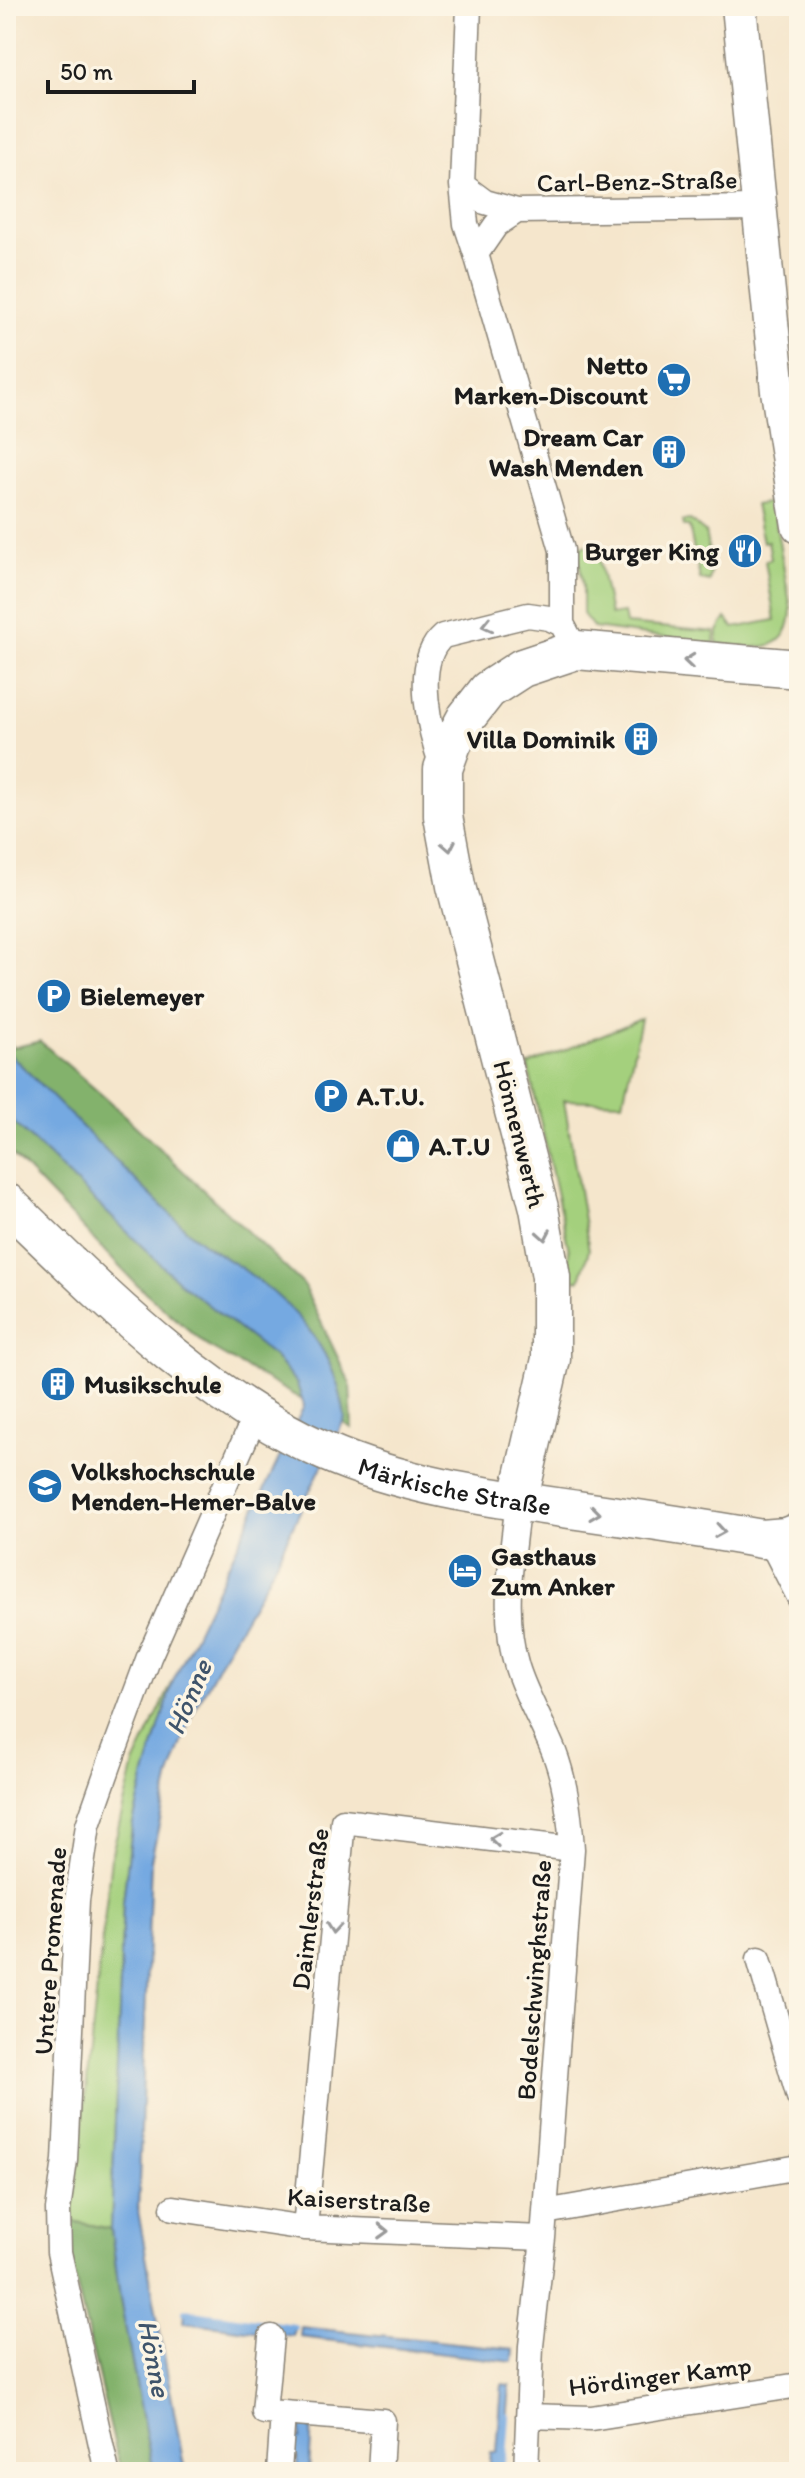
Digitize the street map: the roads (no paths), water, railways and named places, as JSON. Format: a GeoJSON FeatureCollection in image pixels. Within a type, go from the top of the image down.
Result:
{"type":"FeatureCollection","features":[{"type":"Feature","properties":{"kind":"main road"},"geometry":{"type":"LineString","coordinates":[[739,6],[778,391],[799,526]]}},
{"type":"Feature","properties":{"kind":"main road","name":"Hönnenwerth"},"geometry":{"type":"LineString","coordinates":[[518,1502],[551,1359],[551,1277],[535,1193],[456,886],[443,816],[437,752],[459,731],[488,690],[569,637],[788,673]]}},
{"type":"Feature","properties":{"kind":"main road"},"geometry":{"type":"LineString","coordinates":[[788,673],[799,646]]}},
{"type":"Feature","properties":{"kind":"main road","name":"Märkische Straße"},"geometry":{"type":"LineString","coordinates":[[6,1202],[147,1336],[264,1419],[324,1451],[363,1466],[444,1488],[518,1502],[762,1539],[786,1537],[799,1532]]}},
{"type":"Feature","properties":{"kind":"street"},"geometry":{"type":"LineString","coordinates":[[469,6],[462,185],[466,224],[562,550],[569,637]]}},
{"type":"Feature","properties":{"kind":"street","name":"Carl-Benz-Straße"},"geometry":{"type":"LineString","coordinates":[[462,185],[485,202],[517,211],[758,208]]}},
{"type":"Feature","properties":{"kind":"street","name":"Carl-Benz-Straße"},"geometry":{"type":"LineString","coordinates":[[476,254],[496,225],[517,211]]}},
{"type":"Feature","properties":{"kind":"street","name":"Hönnenwerth"},"geometry":{"type":"LineString","coordinates":[[437,752],[427,663],[430,652],[443,636],[528,615],[549,618],[569,637]]}},
{"type":"Feature","properties":{"kind":"street","name":"Untere Promenade"},"geometry":{"type":"LineString","coordinates":[[107,2472],[59,2252],[58,2210],[65,2160],[77,1900],[88,1825],[149,1657],[264,1419]]}},
{"type":"Feature","properties":{"kind":"street","name":"Bodelschwinghstraße"},"geometry":{"type":"LineString","coordinates":[[518,1502],[511,1559],[510,1628],[517,1667],[555,1754],[570,1814],[572,1849],[543,2238],[531,2346],[526,2472]]}},
{"type":"Feature","properties":{"kind":"street"},"geometry":{"type":"LineString","coordinates":[[762,1539],[776,1552],[799,1597]]}},
{"type":"Feature","properties":{"kind":"street","name":"Daimlerstraße"},"geometry":{"type":"LineString","coordinates":[[305,2228],[343,1821],[572,1849]]}},
{"type":"Feature","properties":{"kind":"street"},"geometry":{"type":"LineString","coordinates":[[759,1959],[799,2097]]}},
{"type":"Feature","properties":{"kind":"street"},"geometry":{"type":"LineString","coordinates":[[545,2212],[799,2167]]}},
{"type":"Feature","properties":{"kind":"street","name":"Kaiserstraße"},"geometry":{"type":"LineString","coordinates":[[173,2208],[305,2228],[543,2238]]}},
{"type":"Feature","properties":{"kind":"street"},"geometry":{"type":"LineString","coordinates":[[271,2337],[264,2412],[383,2421],[380,2472]]}},
{"type":"Feature","properties":{"kind":"street","name":"Hördinger Kamp"},"geometry":{"type":"LineString","coordinates":[[528,2416],[591,2418],[799,2385]]}},
{"type":"Feature","properties":{"kind":"street"},"geometry":{"type":"LineString","coordinates":[[279,2472],[283,2413]]}},
{"type":"Feature","properties":{"kind":"water","name":"Hönne"},"geometry":{"type":"Polygon","coordinates":[[[6,1050],[194,1236],[266,1286],[298,1317],[324,1353],[340,1394],[345,1418],[268,1578],[192,1715],[170,1776],[151,1860],[138,2211],[185,2472],[153,2472],[120,2299],[111,2229],[123,1902],[132,1827],[173,1681],[304,1406],[297,1384],[275,1357],[180,1283],[6,1115],[6,1050]]]}},
{"type":"Feature","properties":{"kind":"water"},"geometry":{"type":"Polygon","coordinates":[[[185,2312],[294,2327],[293,2336],[184,2322],[185,2312]]]}},
{"type":"Feature","properties":{"kind":"water"},"geometry":{"type":"Polygon","coordinates":[[[301,2327],[514,2349],[513,2362],[300,2337],[301,2327]]]}},
{"type":"Feature","properties":{"kind":"water"},"geometry":{"type":"Polygon","coordinates":[[[502,2384],[510,2385],[503,2472],[489,2472],[491,2452],[497,2452],[502,2384]]]}},
{"type":"Feature","properties":{"kind":"water"},"geometry":{"type":"Polygon","coordinates":[[[301,2422],[312,2423],[309,2472],[297,2471],[298,2457],[287,2456],[288,2438],[300,2439],[301,2422]]]}},
{"type":"Feature","properties":{"kind":"waterway"},"geometry":{"type":"LineString","coordinates":[[185,2312],[294,2327]]}},
{"type":"Feature","properties":{"kind":"waterway"},"geometry":{"type":"LineString","coordinates":[[500,2472],[507,2416]]}},
{"type":"Feature","properties":{"kind":"place","name":"Netto Marken-Discount"},"geometry":{"type":"Point","coordinates":[674,380]}},
{"type":"Feature","properties":{"kind":"place","name":"Dream Car Wash Menden"},"geometry":{"type":"Point","coordinates":[669,452]}},
{"type":"Feature","properties":{"kind":"place","name":"Burger King"},"geometry":{"type":"Point","coordinates":[745,551]}},
{"type":"Feature","properties":{"kind":"place","name":"Villa Dominik"},"geometry":{"type":"Point","coordinates":[641,739]}},
{"type":"Feature","properties":{"kind":"place","name":"Bielemeyer"},"geometry":{"type":"Point","coordinates":[54,996]}},
{"type":"Feature","properties":{"kind":"place","name":"A.T.U."},"geometry":{"type":"Point","coordinates":[331,1096]}},
{"type":"Feature","properties":{"kind":"place","name":"A.T.U"},"geometry":{"type":"Point","coordinates":[403,1146]}},
{"type":"Feature","properties":{"kind":"place","name":"Musikschule"},"geometry":{"type":"Point","coordinates":[58,1384]}},
{"type":"Feature","properties":{"kind":"place","name":"Volkshochschule Menden-Hemer-Balve"},"geometry":{"type":"Point","coordinates":[45,1486]}},
{"type":"Feature","properties":{"kind":"place","name":"Gasthaus Zum Anker"},"geometry":{"type":"Point","coordinates":[465,1571]}}]}
